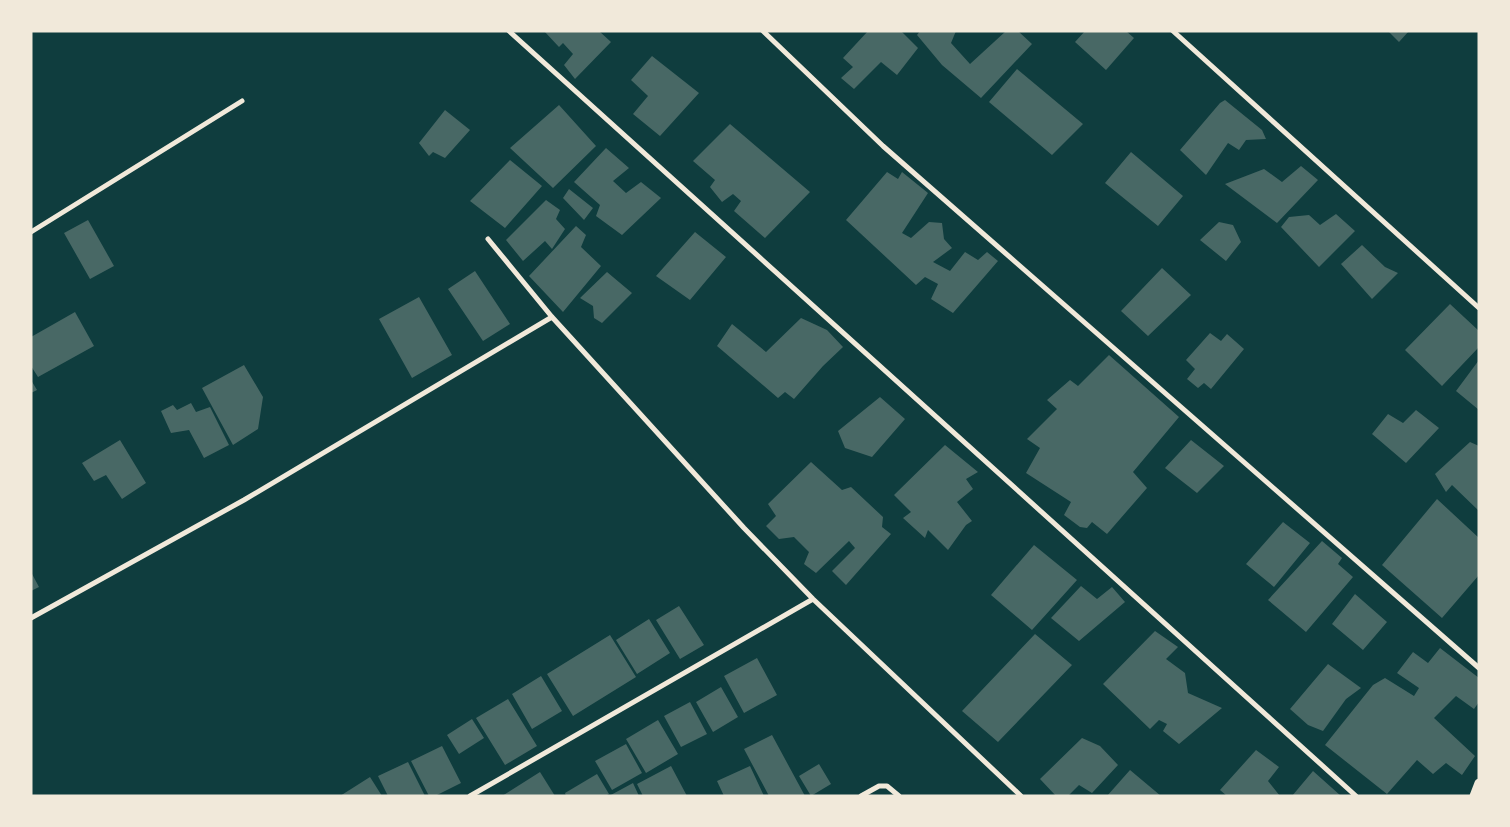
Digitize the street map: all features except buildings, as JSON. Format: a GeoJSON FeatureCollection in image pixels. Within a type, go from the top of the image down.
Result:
{"type":"FeatureCollection","features":[{"type":"Feature","properties":{"kind":"street"},"geometry":{"type":"LineString","coordinates":[[509,31],[1356,796]]}},
{"type":"Feature","properties":{"kind":"street"},"geometry":{"type":"LineString","coordinates":[[763,31],[883,146],[1479,668]]}},
{"type":"Feature","properties":{"kind":"street"},"geometry":{"type":"LineString","coordinates":[[1173,31],[1479,308]]}},
{"type":"Feature","properties":{"kind":"street"},"geometry":{"type":"LineString","coordinates":[[31,232],[242,101]]}},
{"type":"Feature","properties":{"kind":"street"},"geometry":{"type":"LineString","coordinates":[[488,239],[552,317],[744,528],[813,598],[1021,796]]}},
{"type":"Feature","properties":{"kind":"street"},"geometry":{"type":"LineString","coordinates":[[31,618],[253,496],[552,317]]}},
{"type":"Feature","properties":{"kind":"street"},"geometry":{"type":"LineString","coordinates":[[470,796],[813,598]]}},
{"type":"Feature","properties":{"kind":"street"},"geometry":{"type":"LineString","coordinates":[[1474,796],[1479,782]]}},
{"type":"Feature","properties":{"kind":"street"},"geometry":{"type":"LineString","coordinates":[[861,796],[879,786],[887,786],[899,796]]}}]}
